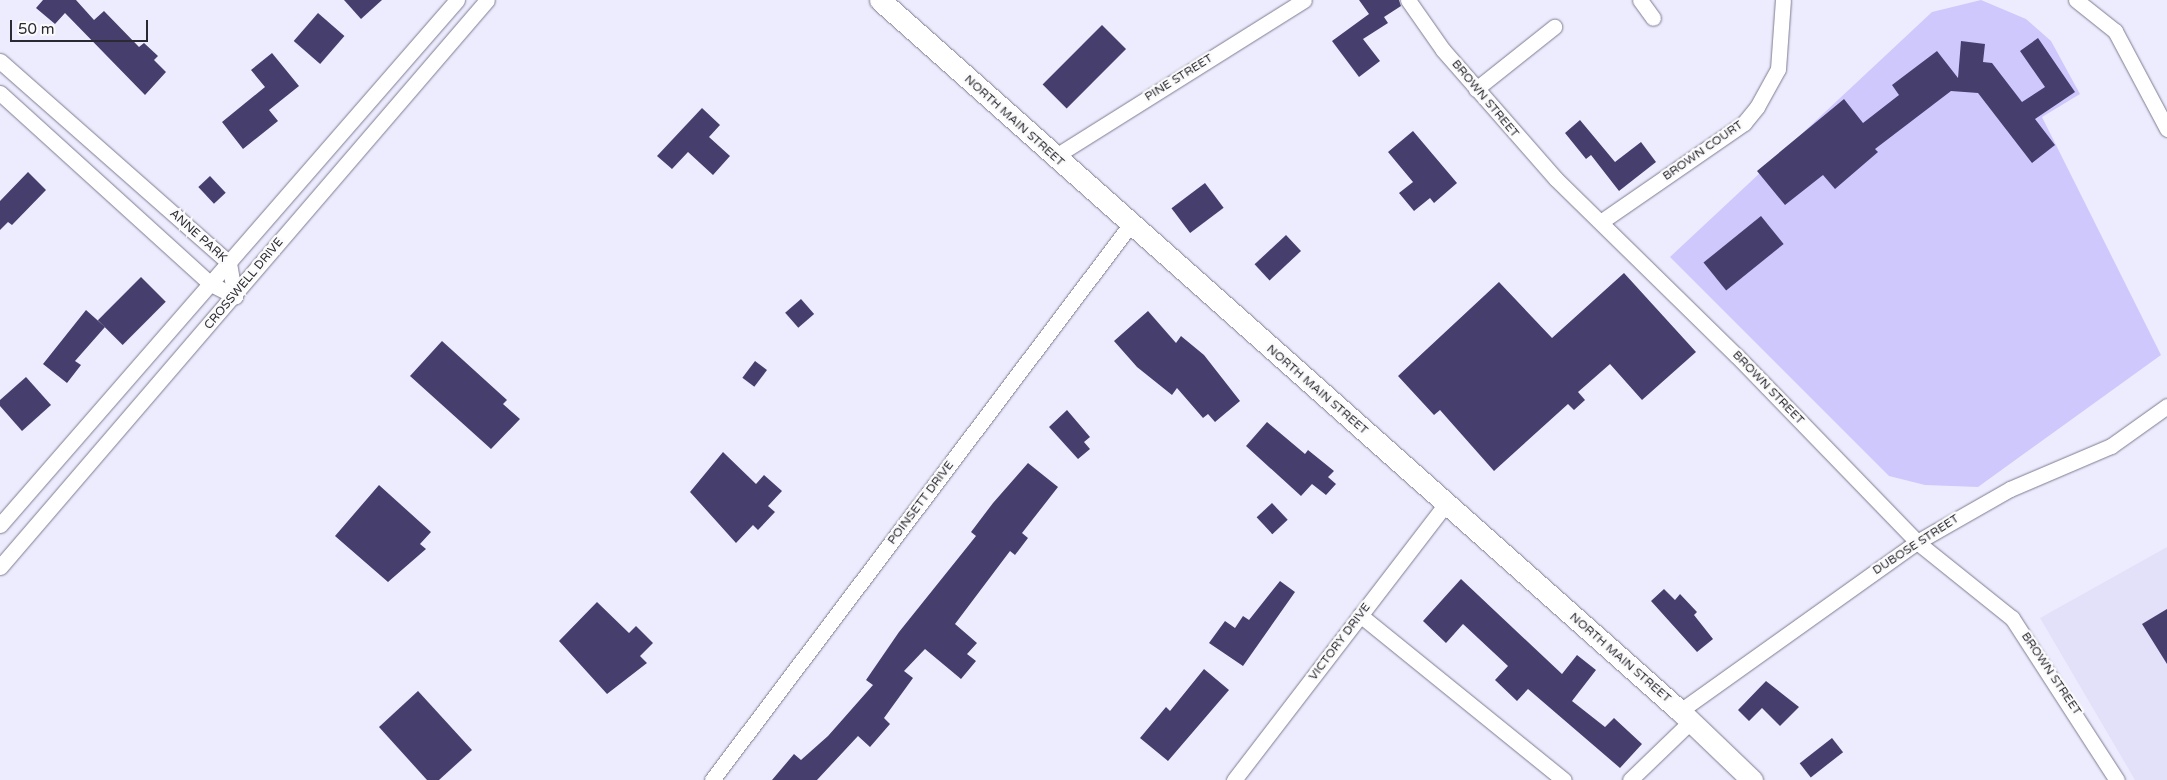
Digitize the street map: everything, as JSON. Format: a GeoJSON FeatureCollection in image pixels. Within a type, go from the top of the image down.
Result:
{"type":"FeatureCollection","features":[{"type":"Feature","properties":{"kind":"main road","name":"NORTH MAIN STREET"},"geometry":{"type":"LineString","coordinates":[[880,0],[1054,157],[1686,716],[1752,780]]}},
{"type":"Feature","properties":{"kind":"street","name":"CROSSWELL DRIVE"},"geometry":{"type":"LineString","coordinates":[[0,525],[212,284],[457,0]]}},
{"type":"Feature","properties":{"kind":"street","name":"CROSSWELL DRIVE"},"geometry":{"type":"LineString","coordinates":[[0,567],[235,296],[487,0]]}},
{"type":"Feature","properties":{"kind":"street","name":"PINE STREET"},"geometry":{"type":"LineString","coordinates":[[1054,157],[1304,0]]}},
{"type":"Feature","properties":{"kind":"street","name":"BROWN STREET"},"geometry":{"type":"LineString","coordinates":[[1408,0],[1476,90],[1556,179],[1602,221],[1917,542],[2012,618],[2117,780]]}},
{"type":"Feature","properties":{"kind":"street"},"geometry":{"type":"LineString","coordinates":[[1640,0],[1653,18]]}},
{"type":"Feature","properties":{"kind":"street","name":"BROWN COURT"},"geometry":{"type":"LineString","coordinates":[[1602,221],[1744,123],[1757,107],[1778,69],[1784,0]]}},
{"type":"Feature","properties":{"kind":"street"},"geometry":{"type":"LineString","coordinates":[[2076,0],[2115,31],[2167,129]]}},
{"type":"Feature","properties":{"kind":"street"},"geometry":{"type":"LineString","coordinates":[[1476,90],[1554,27]]}},
{"type":"Feature","properties":{"kind":"street","name":"ANNE PARK"},"geometry":{"type":"LineString","coordinates":[[0,61],[229,263],[235,296]]}},
{"type":"Feature","properties":{"kind":"street"},"geometry":{"type":"LineString","coordinates":[[0,93],[212,284],[235,296]]}},
{"type":"Feature","properties":{"kind":"street","name":"POINSETT DRIVE"},"geometry":{"type":"LineString","coordinates":[[712,780],[1130,224]]}},
{"type":"Feature","properties":{"kind":"street","name":"DUBOSE STREET"},"geometry":{"type":"LineString","coordinates":[[1630,780],[1686,716],[1917,542],[2010,489],[2111,446],[2167,406]]}},
{"type":"Feature","properties":{"kind":"street","name":"VICTORY DRIVE"},"geometry":{"type":"LineString","coordinates":[[1234,780],[1446,504]]}},
{"type":"Feature","properties":{"kind":"street"},"geometry":{"type":"LineString","coordinates":[[1360,615],[1564,780]]}},
{"type":"Feature","properties":{"kind":"shaded area"},"geometry":{"type":"Polygon","coordinates":[[[1981,0],[2026,19],[2051,41],[2080,94],[2042,117],[2161,355],[1978,487],[1925,485],[1889,476],[1670,257],[1932,12],[1981,0]]]}},
{"type":"Feature","properties":{"kind":"shaded area"},"geometry":{"type":"Polygon","coordinates":[[[2167,547],[2167,780],[2135,780],[2040,618],[2167,547]]]}},
{"type":"Feature","properties":{"kind":"building"},"geometry":{"type":"Polygon","coordinates":[[[43,0],[76,0],[94,20],[104,11],[139,47],[144,43],[158,56],[154,60],[166,72],[145,95],[65,13],[55,24],[36,8],[43,0]]]}},
{"type":"Feature","properties":{"kind":"building"},"geometry":{"type":"Polygon","coordinates":[[[344,0],[382,0],[361,19],[344,0]]]}},
{"type":"Feature","properties":{"kind":"building"},"geometry":{"type":"Polygon","coordinates":[[[1359,0],[1399,0],[1401,6],[1384,17],[1388,23],[1363,39],[1380,61],[1359,77],[1332,41],[1369,14],[1359,0]]]}},
{"type":"Feature","properties":{"kind":"building"},"geometry":{"type":"Polygon","coordinates":[[[318,13],[344,36],[320,64],[294,41],[318,13]]]}},
{"type":"Feature","properties":{"kind":"building"},"geometry":{"type":"Polygon","coordinates":[[[1102,25],[1126,49],[1067,108],[1043,84],[1102,25]]]}},
{"type":"Feature","properties":{"kind":"building"},"geometry":{"type":"Polygon","coordinates":[[[2038,38],[2075,92],[2035,119],[2055,145],[2032,163],[1978,93],[1951,91],[1875,149],[1878,152],[1835,189],[1823,175],[1785,205],[1757,171],[1844,99],[1863,123],[1899,95],[1892,85],[1937,51],[1958,78],[1961,41],[1985,44],[1983,62],[1992,63],[2022,102],[2045,87],[2020,51],[2038,38]]]}},
{"type":"Feature","properties":{"kind":"building"},"geometry":{"type":"Polygon","coordinates":[[[272,53],[299,86],[269,110],[278,121],[243,149],[222,122],[265,87],[251,70],[272,53]]]}},
{"type":"Feature","properties":{"kind":"building"},"geometry":{"type":"Polygon","coordinates":[[[702,108],[720,125],[709,137],[730,156],[713,175],[688,152],[672,169],[657,156],[702,108]]]}},
{"type":"Feature","properties":{"kind":"building"},"geometry":{"type":"Polygon","coordinates":[[[1580,120],[1615,162],[1641,142],[1656,162],[1619,191],[1591,155],[1586,159],[1565,133],[1580,120]]]}},
{"type":"Feature","properties":{"kind":"building"},"geometry":{"type":"Polygon","coordinates":[[[1413,131],[1457,183],[1434,203],[1430,198],[1414,211],[1399,193],[1413,182],[1388,152],[1413,131]]]}},
{"type":"Feature","properties":{"kind":"building"},"geometry":{"type":"Polygon","coordinates":[[[28,172],[46,190],[12,225],[8,222],[0,230],[0,201],[28,172]]]}},
{"type":"Feature","properties":{"kind":"building"},"geometry":{"type":"Polygon","coordinates":[[[210,176],[226,193],[214,204],[198,187],[210,176]]]}},
{"type":"Feature","properties":{"kind":"building"},"geometry":{"type":"Polygon","coordinates":[[[1205,183],[1224,208],[1190,233],[1171,208],[1205,183]]]}},
{"type":"Feature","properties":{"kind":"building"},"geometry":{"type":"Polygon","coordinates":[[[1761,216],[1784,244],[1726,291],[1703,263],[1761,216]]]}},
{"type":"Feature","properties":{"kind":"building"},"geometry":{"type":"Polygon","coordinates":[[[1286,235],[1301,251],[1270,280],[1255,264],[1286,235]]]}},
{"type":"Feature","properties":{"kind":"building"},"geometry":{"type":"Polygon","coordinates":[[[1624,273],[1696,352],[1642,400],[1610,364],[1578,392],[1585,400],[1574,410],[1568,404],[1494,471],[1440,410],[1434,415],[1398,376],[1499,282],[1552,338],[1624,273]]]}},
{"type":"Feature","properties":{"kind":"building"},"geometry":{"type":"Polygon","coordinates":[[[141,277],[166,302],[123,345],[98,320],[141,277]]]}},
{"type":"Feature","properties":{"kind":"building"},"geometry":{"type":"Polygon","coordinates":[[[801,299],[814,314],[798,328],[785,313],[801,299]]]}},
{"type":"Feature","properties":{"kind":"building"},"geometry":{"type":"Polygon","coordinates":[[[86,310],[105,327],[75,361],[81,365],[67,383],[43,364],[86,310]]]}},
{"type":"Feature","properties":{"kind":"building"},"geometry":{"type":"Polygon","coordinates":[[[1148,311],[1176,343],[1181,336],[1204,355],[1240,401],[1215,422],[1208,414],[1203,418],[1177,388],[1172,395],[1137,367],[1114,341],[1148,311]]]}},
{"type":"Feature","properties":{"kind":"building"},"geometry":{"type":"Polygon","coordinates":[[[442,341],[507,400],[503,404],[520,419],[491,449],[410,376],[442,341]]]}},
{"type":"Feature","properties":{"kind":"building"},"geometry":{"type":"Polygon","coordinates":[[[755,361],[767,370],[754,387],[742,378],[755,361]]]}},
{"type":"Feature","properties":{"kind":"building"},"geometry":{"type":"Polygon","coordinates":[[[26,377],[51,405],[22,431],[0,406],[0,400],[26,377]]]}},
{"type":"Feature","properties":{"kind":"building"},"geometry":{"type":"Polygon","coordinates":[[[1067,410],[1090,437],[1084,442],[1090,449],[1078,459],[1049,427],[1067,410]]]}},
{"type":"Feature","properties":{"kind":"building"},"geometry":{"type":"Polygon","coordinates":[[[1267,422],[1305,454],[1308,450],[1334,471],[1328,477],[1336,484],[1326,495],[1312,484],[1301,496],[1246,446],[1267,422]]]}},
{"type":"Feature","properties":{"kind":"building"},"geometry":{"type":"Polygon","coordinates":[[[723,452],[756,484],[764,475],[782,491],[768,506],[775,512],[758,530],[753,525],[736,543],[690,492],[723,452]]]}},
{"type":"Feature","properties":{"kind":"building"},"geometry":{"type":"Polygon","coordinates":[[[1028,463],[1058,487],[1022,533],[1028,538],[1015,555],[1010,551],[955,624],[977,643],[967,654],[976,661],[961,679],[925,649],[904,671],[913,678],[884,718],[890,724],[870,747],[858,736],[817,780],[772,780],[794,754],[801,760],[828,736],[873,685],[866,680],[899,632],[976,536],[971,532],[993,503],[1028,463]]]}},
{"type":"Feature","properties":{"kind":"building"},"geometry":{"type":"Polygon","coordinates":[[[379,485],[431,532],[420,544],[426,549],[388,582],[335,536],[379,485]]]}},
{"type":"Feature","properties":{"kind":"building"},"geometry":{"type":"Polygon","coordinates":[[[1272,503],[1288,520],[1272,534],[1257,517],[1272,503]]]}},
{"type":"Feature","properties":{"kind":"building"},"geometry":{"type":"Polygon","coordinates":[[[1461,579],[1562,674],[1577,655],[1596,670],[1572,701],[1605,727],[1614,718],[1642,744],[1620,768],[1528,689],[1517,701],[1495,680],[1508,666],[1463,624],[1446,643],[1423,621],[1461,579]]]}},
{"type":"Feature","properties":{"kind":"building"},"geometry":{"type":"Polygon","coordinates":[[[1280,581],[1295,592],[1243,666],[1209,643],[1225,621],[1235,628],[1243,616],[1249,620],[1280,581]]]}},
{"type":"Feature","properties":{"kind":"building"},"geometry":{"type":"Polygon","coordinates":[[[1664,589],[1675,600],[1680,594],[1697,612],[1694,615],[1713,639],[1697,652],[1651,601],[1664,589]]]}},
{"type":"Feature","properties":{"kind":"building"},"geometry":{"type":"Polygon","coordinates":[[[597,602],[629,633],[636,626],[653,643],[640,656],[647,663],[607,694],[559,641],[597,602]]]}},
{"type":"Feature","properties":{"kind":"building"},"geometry":{"type":"Polygon","coordinates":[[[2167,609],[2167,664],[2142,624],[2167,609]]]}},
{"type":"Feature","properties":{"kind":"building"},"geometry":{"type":"Polygon","coordinates":[[[1204,669],[1229,690],[1168,761],[1140,738],[1166,707],[1170,711],[1204,669]]]}},
{"type":"Feature","properties":{"kind":"building"},"geometry":{"type":"Polygon","coordinates":[[[1766,681],[1799,707],[1780,726],[1762,708],[1749,721],[1738,710],[1766,681]]]}},
{"type":"Feature","properties":{"kind":"building"},"geometry":{"type":"Polygon","coordinates":[[[418,691],[472,750],[439,780],[427,780],[379,727],[418,691]]]}},
{"type":"Feature","properties":{"kind":"building"},"geometry":{"type":"Polygon","coordinates":[[[1832,738],[1843,752],[1811,777],[1800,763],[1832,738]]]}}]}
